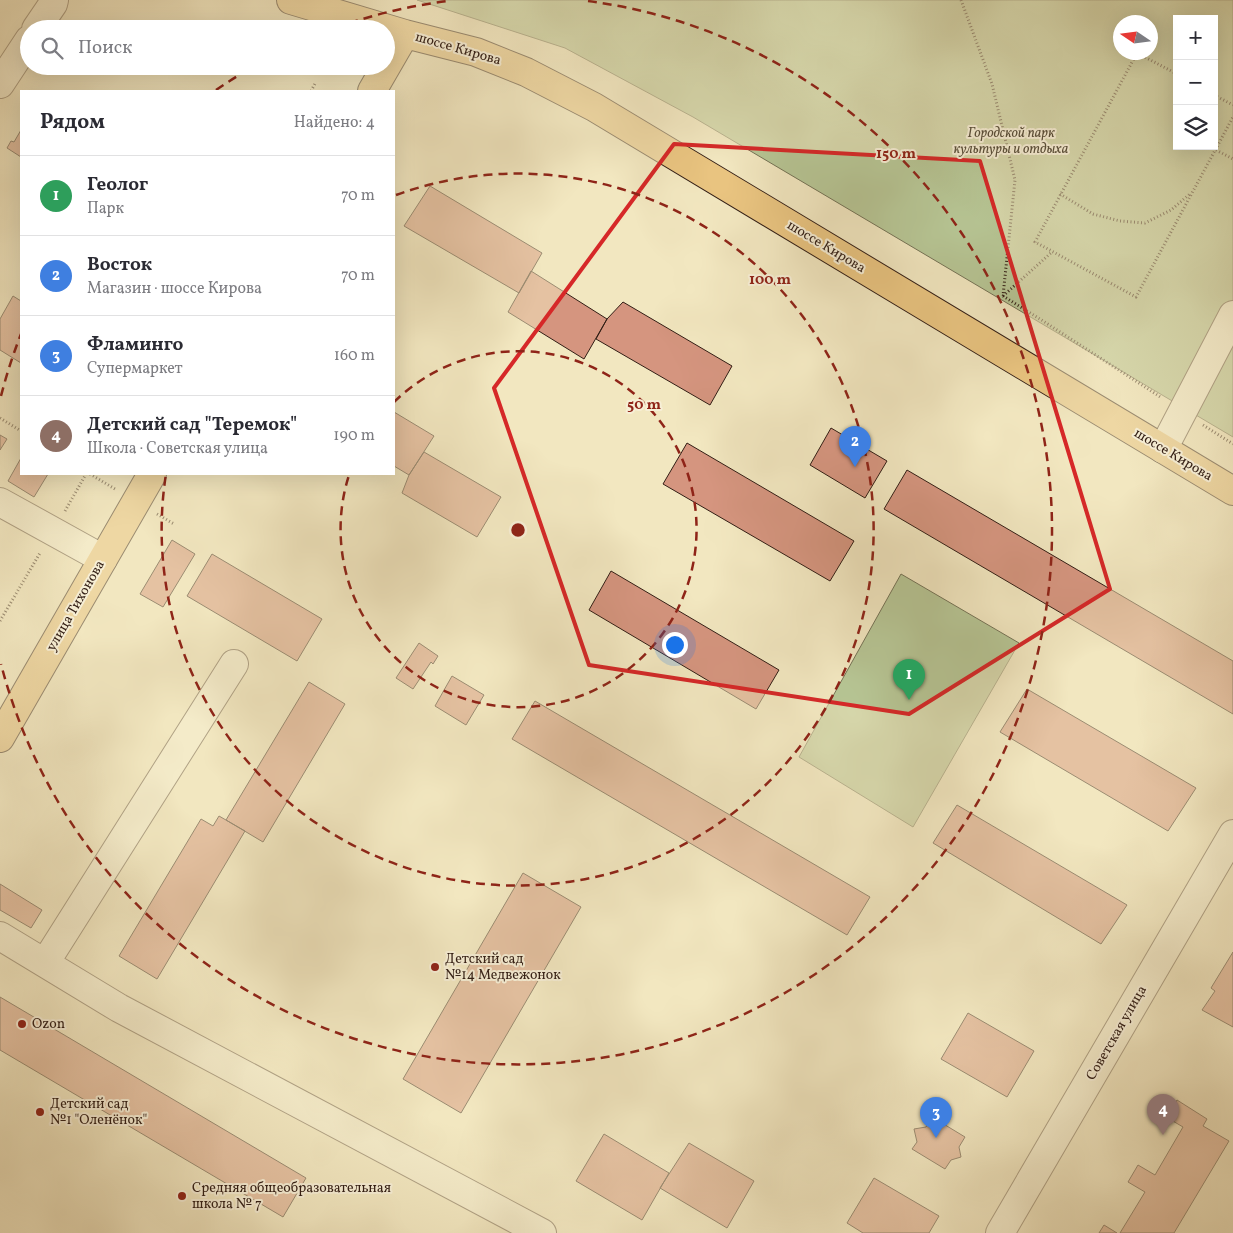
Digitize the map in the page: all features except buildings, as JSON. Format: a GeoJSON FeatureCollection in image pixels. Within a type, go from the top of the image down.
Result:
{"type":"FeatureCollection","features":[{"type":"Feature","properties":{"kind":"main road","name":"шоссе Кирова"},"geometry":{"type":"LineString","coordinates":[[290,0],[358,20]]}},
{"type":"Feature","properties":{"kind":"main road","name":"шоссе Кирова"},"geometry":{"type":"LineString","coordinates":[[395,31],[476,52],[501,61],[594,107],[1233,491]]}},
{"type":"Feature","properties":{"kind":"main road"},"geometry":{"type":"LineString","coordinates":[[395,51],[405,34]]}},
{"type":"Feature","properties":{"kind":"main road"},"geometry":{"type":"LineString","coordinates":[[373,90],[381,75]]}},
{"type":"Feature","properties":{"kind":"main road","name":"улица Тихонова"},"geometry":{"type":"LineString","coordinates":[[0,738],[151,475]]}},
{"type":"Feature","properties":{"kind":"street"},"geometry":{"type":"LineString","coordinates":[[42,20],[54,0]]}},
{"type":"Feature","properties":{"kind":"street"},"geometry":{"type":"LineString","coordinates":[[0,84],[20,54]]}},
{"type":"Feature","properties":{"kind":"street"},"geometry":{"type":"LineString","coordinates":[[1163,449],[1233,315]]}},
{"type":"Feature","properties":{"kind":"street"},"geometry":{"type":"LineString","coordinates":[[0,502],[103,559]]}},
{"type":"Feature","properties":{"kind":"street"},"geometry":{"type":"LineString","coordinates":[[45,963],[234,664]]}},
{"type":"Feature","properties":{"kind":"street","name":"Советская улица"},"geometry":{"type":"LineString","coordinates":[[1000,1233],[1233,834]]}},
{"type":"Feature","properties":{"kind":"street"},"geometry":{"type":"LineString","coordinates":[[0,936],[119,1008],[542,1233]]}},
{"type":"Feature","properties":{"kind":"path"},"geometry":{"type":"LineString","coordinates":[[961,0],[992,84],[1015,180],[1002,296]]}},
{"type":"Feature","properties":{"kind":"path"},"geometry":{"type":"LineString","coordinates":[[1173,72],[1136,53],[1035,242],[1136,297],[1216,150],[1233,159]]}},
{"type":"Feature","properties":{"kind":"path"},"geometry":{"type":"LineString","coordinates":[[312,90],[316,82]]}},
{"type":"Feature","properties":{"kind":"path"},"geometry":{"type":"LineString","coordinates":[[1218,97],[1233,105]]}},
{"type":"Feature","properties":{"kind":"path"},"geometry":{"type":"LineString","coordinates":[[1218,146],[1233,117]]}},
{"type":"Feature","properties":{"kind":"path"},"geometry":{"type":"LineString","coordinates":[[1060,194],[1093,214],[1120,221],[1145,223],[1171,210],[1194,190]]}},
{"type":"Feature","properties":{"kind":"path"},"geometry":{"type":"LineString","coordinates":[[1002,296],[1052,252]]}},
{"type":"Feature","properties":{"kind":"path"},"geometry":{"type":"LineString","coordinates":[[1002,296],[1233,444]]}},
{"type":"Feature","properties":{"kind":"path"},"geometry":{"type":"LineString","coordinates":[[0,418],[20,430]]}},
{"type":"Feature","properties":{"kind":"highlighted area"},"geometry":{"type":"Polygon","coordinates":[[[674,144],[980,161],[1110,589],[909,714],[589,665],[494,388],[674,144]]]}},
{"type":"Feature","properties":{"kind":"green space","name":"Городской парк культуры и отдыха"},"geometry":{"type":"Polygon","coordinates":[[[417,0],[1233,0],[1233,437],[693,117],[565,48],[417,0]]]}},
{"type":"Feature","properties":{"kind":"green space"},"geometry":{"type":"Polygon","coordinates":[[[901,574],[1019,643],[913,827],[799,757],[901,574]]]}},
{"type":"Feature","properties":{"kind":"place","name":"Восток"},"geometry":{"type":"Point","coordinates":[855,467]}},
{"type":"Feature","properties":{"kind":"place","name":"Геолог"},"geometry":{"type":"Point","coordinates":[909,700]}},
{"type":"Feature","properties":{"kind":"place","name":"Детский сад №14 Медвежонок"},"geometry":{"type":"Point","coordinates":[435,967]}},
{"type":"Feature","properties":{"kind":"place","name":"Ozon"},"geometry":{"type":"Point","coordinates":[22,1024]}},
{"type":"Feature","properties":{"kind":"place","name":"Детский сад №1 \"Оленёнок\""},"geometry":{"type":"Point","coordinates":[40,1112]}},
{"type":"Feature","properties":{"kind":"place","name":"Детский сад \"Теремок\""},"geometry":{"type":"Point","coordinates":[1163,1135]}},
{"type":"Feature","properties":{"kind":"place","name":"Фламинго"},"geometry":{"type":"Point","coordinates":[936,1138]}},
{"type":"Feature","properties":{"kind":"place","name":"Cредняя общеобразовательная школа № 7"},"geometry":{"type":"Point","coordinates":[182,1196]}}]}
